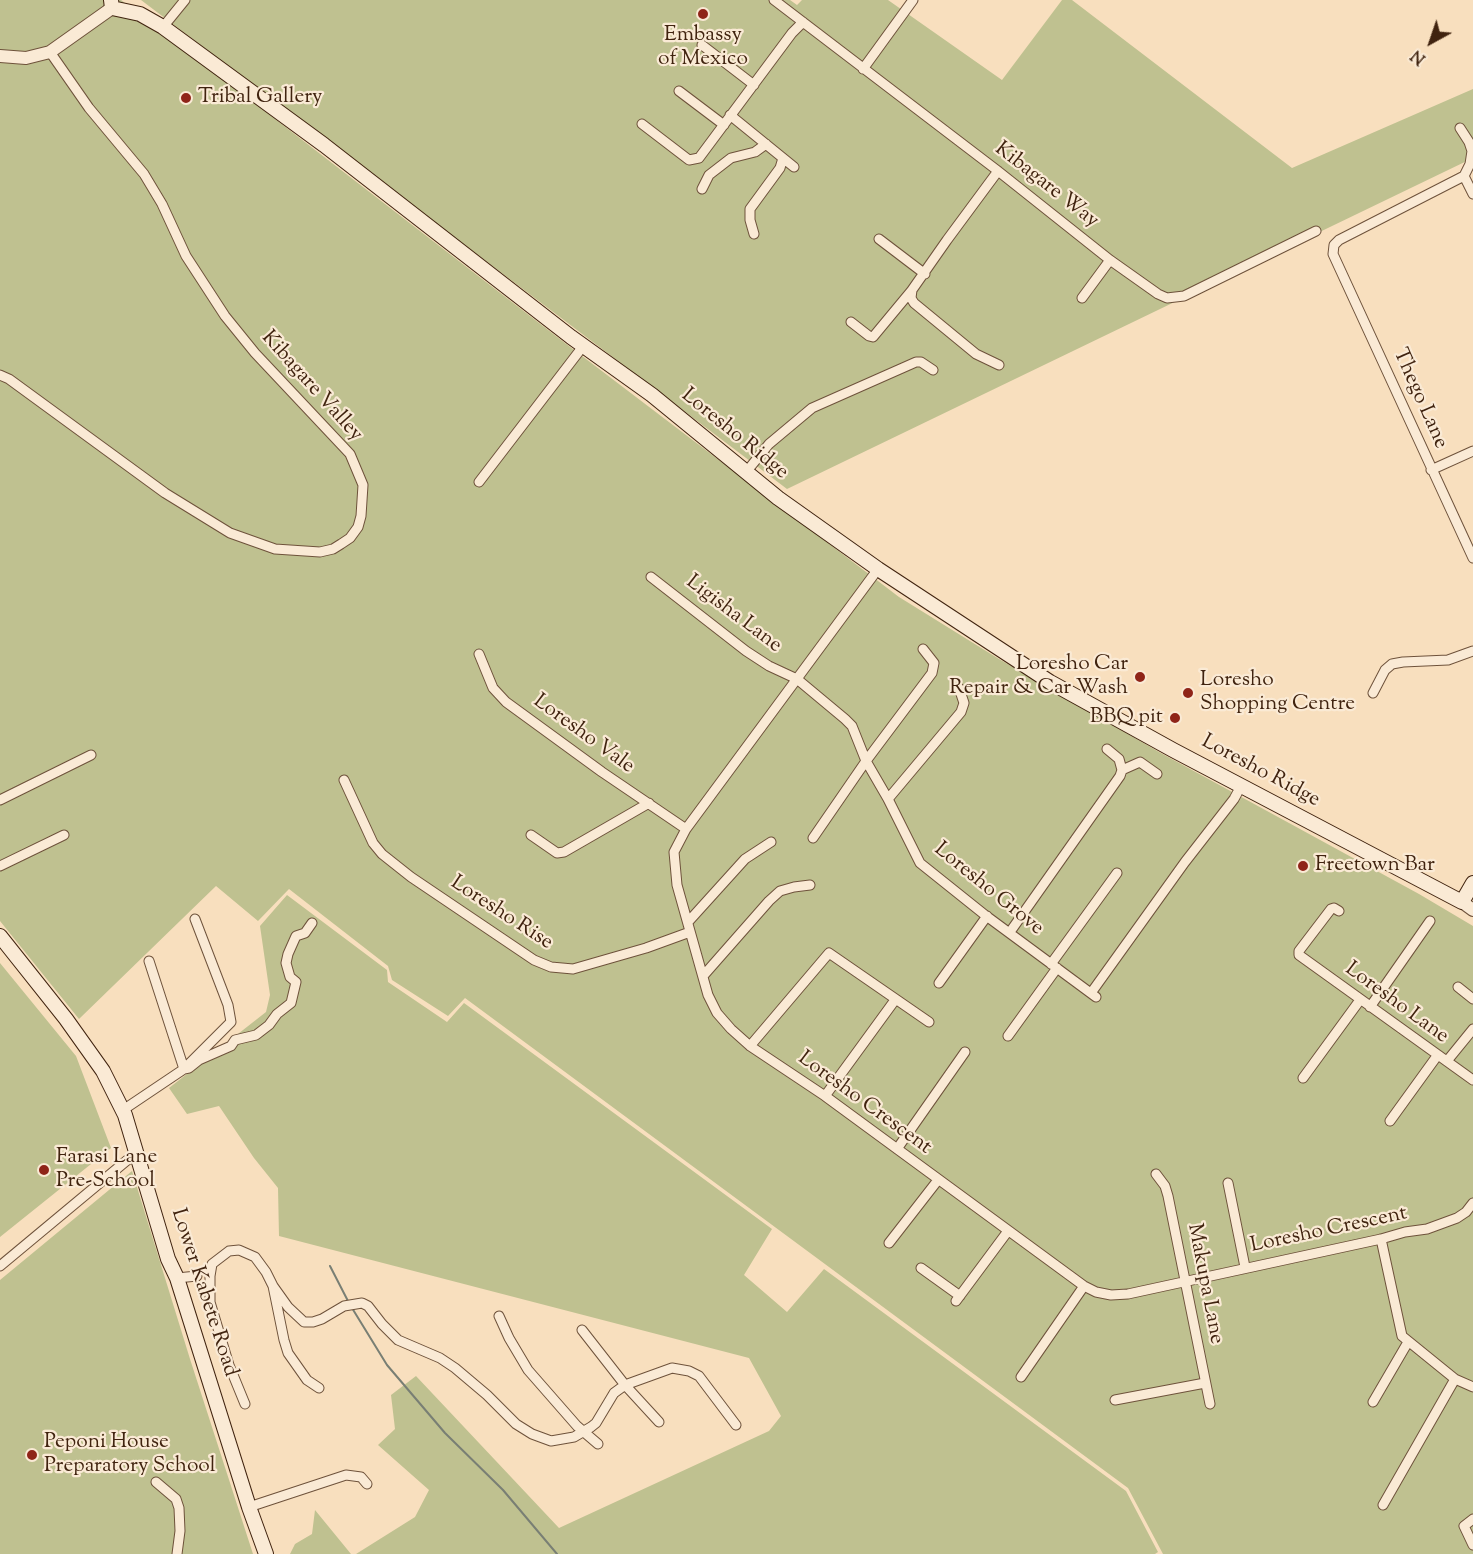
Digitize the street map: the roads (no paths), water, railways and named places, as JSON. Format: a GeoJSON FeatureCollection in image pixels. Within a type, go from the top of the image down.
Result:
{"type":"FeatureCollection","features":[{"type":"Feature","properties":{"kind":"main road","name":"Loresho Ridge"},"geometry":{"type":"LineString","coordinates":[[111,4],[140,14],[164,27],[324,145],[639,385],[778,498],[878,569],[1050,682],[1467,906]]}},
{"type":"Feature","properties":{"kind":"main road"},"geometry":{"type":"LineString","coordinates":[[1467,906],[1473,884]]}},
{"type":"Feature","properties":{"kind":"main road","name":"Lower Kabete Road"},"geometry":{"type":"LineString","coordinates":[[0,936],[66,1019],[103,1071],[123,1110],[165,1249],[177,1278],[266,1554]]}},
{"type":"Feature","properties":{"kind":"street"},"geometry":{"type":"LineString","coordinates":[[164,27],[185,0]]}},
{"type":"Feature","properties":{"kind":"street","name":"Kibagare Way"},"geometry":{"type":"LineString","coordinates":[[774,0],[998,171],[1110,260],[1152,291],[1167,298],[1184,297],[1316,231]]}},
{"type":"Feature","properties":{"kind":"street"},"geometry":{"type":"LineString","coordinates":[[864,69],[913,0]]}},
{"type":"Feature","properties":{"kind":"street","name":"Loresho Ridge"},"geometry":{"type":"LineString","coordinates":[[0,56],[26,58],[50,52],[111,4]]}},
{"type":"Feature","properties":{"kind":"street"},"geometry":{"type":"LineString","coordinates":[[642,124],[684,157],[693,161],[699,158],[792,33],[803,22]]}},
{"type":"Feature","properties":{"kind":"street"},"geometry":{"type":"LineString","coordinates":[[702,45],[754,85]]}},
{"type":"Feature","properties":{"kind":"street","name":"Kibagare Valley"},"geometry":{"type":"LineString","coordinates":[[3,375],[165,493],[213,524],[245,540],[274,549],[320,552],[333,549],[341,544],[350,538],[358,527],[362,516],[363,485],[350,454],[255,353],[225,316],[186,256],[166,211],[144,174],[89,108],[50,52]]}},
{"type":"Feature","properties":{"kind":"street"},"geometry":{"type":"LineString","coordinates":[[679,91],[724,124]]}},
{"type":"Feature","properties":{"kind":"street"},"geometry":{"type":"LineString","coordinates":[[730,116],[794,167]]}},
{"type":"Feature","properties":{"kind":"street"},"geometry":{"type":"LineString","coordinates":[[1460,128],[1472,151],[1470,164],[1464,176],[1473,194]]}},
{"type":"Feature","properties":{"kind":"street"},"geometry":{"type":"LineString","coordinates":[[702,189],[710,175],[731,158],[755,152],[766,144]]}},
{"type":"Feature","properties":{"kind":"street"},"geometry":{"type":"LineString","coordinates":[[754,234],[750,209],[780,168],[783,158]]}},
{"type":"Feature","properties":{"kind":"street"},"geometry":{"type":"LineString","coordinates":[[851,322],[873,337],[925,274],[998,171]]}},
{"type":"Feature","properties":{"kind":"street","name":"Thego Lane"},"geometry":{"type":"LineString","coordinates":[[1464,176],[1339,240],[1334,245],[1333,254],[1473,558]]}},
{"type":"Feature","properties":{"kind":"street"},"geometry":{"type":"LineString","coordinates":[[879,239],[925,274]]}},
{"type":"Feature","properties":{"kind":"street"},"geometry":{"type":"LineString","coordinates":[[1082,298],[1110,260]]}},
{"type":"Feature","properties":{"kind":"street"},"geometry":{"type":"LineString","coordinates":[[912,290],[911,298],[914,303],[976,354],[999,365]]}},
{"type":"Feature","properties":{"kind":"street"},"geometry":{"type":"LineString","coordinates":[[479,482],[584,345]]}},
{"type":"Feature","properties":{"kind":"street"},"geometry":{"type":"LineString","coordinates":[[747,471],[769,444],[812,408],[916,362],[921,362],[933,370]]}},
{"type":"Feature","properties":{"kind":"street"},"geometry":{"type":"LineString","coordinates":[[1431,470],[1473,451]]}},
{"type":"Feature","properties":{"kind":"street","name":"Loresho Crescent"},"geometry":{"type":"LineString","coordinates":[[878,569],[686,829],[674,852],[677,885],[708,995],[717,1013],[731,1029],[750,1046],[825,1096],[1084,1286],[1096,1292],[1117,1295],[1381,1239],[1398,1233],[1427,1229],[1441,1225],[1466,1212],[1473,1203]]}},
{"type":"Feature","properties":{"kind":"street","name":"Ligisha Lane"},"geometry":{"type":"LineString","coordinates":[[651,577],[746,651],[769,666],[797,679]]}},
{"type":"Feature","properties":{"kind":"street"},"geometry":{"type":"LineString","coordinates":[[813,838],[866,761],[932,673],[934,663],[923,649]]}},
{"type":"Feature","properties":{"kind":"street"},"geometry":{"type":"LineString","coordinates":[[1373,693],[1385,670],[1392,664],[1448,660],[1473,651]]}},
{"type":"Feature","properties":{"kind":"street","name":"Loresho Vale"},"geometry":{"type":"LineString","coordinates":[[479,654],[497,694],[602,772],[686,829]]}},
{"type":"Feature","properties":{"kind":"street","name":"Loresho Grove"},"geometry":{"type":"LineString","coordinates":[[797,679],[852,726],[866,761],[920,863],[1094,995],[1185,862],[1234,800],[1241,786]]}},
{"type":"Feature","properties":{"kind":"street"},"geometry":{"type":"LineString","coordinates":[[888,799],[961,712],[964,704],[959,688]]}},
{"type":"Feature","properties":{"kind":"street"},"geometry":{"type":"LineString","coordinates":[[1010,932],[1120,776],[1122,770],[1119,759],[1107,748]]}},
{"type":"Feature","properties":{"kind":"street"},"geometry":{"type":"LineString","coordinates":[[0,800],[91,755]]}},
{"type":"Feature","properties":{"kind":"street"},"geometry":{"type":"LineString","coordinates":[[1122,770],[1140,762],[1156,774]]}},
{"type":"Feature","properties":{"kind":"street","name":"Loresho Rise"},"geometry":{"type":"LineString","coordinates":[[344,780],[373,843],[382,854],[411,877],[534,960],[551,967],[573,969],[646,948],[690,932]]}},
{"type":"Feature","properties":{"kind":"street"},"geometry":{"type":"LineString","coordinates":[[531,835],[558,853],[564,852],[649,803]]}},
{"type":"Feature","properties":{"kind":"street"},"geometry":{"type":"LineString","coordinates":[[0,866],[64,835]]}},
{"type":"Feature","properties":{"kind":"street"},"geometry":{"type":"LineString","coordinates":[[688,922],[745,859],[771,842]]}},
{"type":"Feature","properties":{"kind":"street"},"geometry":{"type":"LineString","coordinates":[[1008,1036],[1117,873]]}},
{"type":"Feature","properties":{"kind":"street"},"geometry":{"type":"LineString","coordinates":[[703,976],[780,891],[810,885]]}},
{"type":"Feature","properties":{"kind":"street","name":"Loresho Lane"},"geometry":{"type":"LineString","coordinates":[[1339,911],[1331,909],[1299,951],[1299,955],[1473,1080]]}},
{"type":"Feature","properties":{"kind":"street"},"geometry":{"type":"LineString","coordinates":[[939,983],[987,916]]}},
{"type":"Feature","properties":{"kind":"street"},"geometry":{"type":"LineString","coordinates":[[123,1110],[184,1069],[231,1022],[228,1005],[195,919]]}},
{"type":"Feature","properties":{"kind":"street"},"geometry":{"type":"LineString","coordinates":[[1370,1007],[1430,921]]}},
{"type":"Feature","properties":{"kind":"street"},"geometry":{"type":"LineString","coordinates":[[184,1069],[229,1047],[235,1040],[256,1035],[291,1003],[296,982],[290,976],[286,963],[288,954],[296,936],[305,933],[312,923]]}},
{"type":"Feature","properties":{"kind":"street"},"geometry":{"type":"LineString","coordinates":[[750,1046],[829,953],[928,1022]]}},
{"type":"Feature","properties":{"kind":"street"},"geometry":{"type":"LineString","coordinates":[[149,961],[184,1069]]}},
{"type":"Feature","properties":{"kind":"street"},"geometry":{"type":"LineString","coordinates":[[1458,987],[1473,999]]}},
{"type":"Feature","properties":{"kind":"street"},"geometry":{"type":"LineString","coordinates":[[825,1096],[895,1000]]}},
{"type":"Feature","properties":{"kind":"street"},"geometry":{"type":"LineString","coordinates":[[1303,1078],[1360,1000]]}},
{"type":"Feature","properties":{"kind":"street"},"geometry":{"type":"LineString","coordinates":[[1447,1062],[1473,1029]]}},
{"type":"Feature","properties":{"kind":"street"},"geometry":{"type":"LineString","coordinates":[[897,1149],[965,1052]]}},
{"type":"Feature","properties":{"kind":"street"},"geometry":{"type":"LineString","coordinates":[[1390,1121],[1437,1056]]}},
{"type":"Feature","properties":{"kind":"street"},"geometry":{"type":"LineString","coordinates":[[0,1266],[137,1152]]}},
{"type":"Feature","properties":{"kind":"street","name":"Makupa Lane"},"geometry":{"type":"LineString","coordinates":[[1156,1174],[1165,1186],[1168,1196],[1210,1404]]}},
{"type":"Feature","properties":{"kind":"street"},"geometry":{"type":"LineString","coordinates":[[889,1243],[938,1180]]}},
{"type":"Feature","properties":{"kind":"street"},"geometry":{"type":"LineString","coordinates":[[1228,1183],[1245,1267]]}},
{"type":"Feature","properties":{"kind":"street"},"geometry":{"type":"LineString","coordinates":[[921,1268],[958,1299],[1008,1231]]}},
{"type":"Feature","properties":{"kind":"street"},"geometry":{"type":"LineString","coordinates":[[1381,1239],[1400,1330],[1408,1342],[1455,1379],[1473,1388]]}},
{"type":"Feature","properties":{"kind":"street"},"geometry":{"type":"LineString","coordinates":[[177,1278],[203,1276],[220,1257],[229,1251],[239,1250],[255,1257],[288,1307],[304,1322],[313,1322],[344,1306],[362,1303],[368,1306],[398,1340],[440,1358],[487,1395],[508,1417],[532,1434],[551,1441],[574,1437],[596,1423],[614,1393],[624,1385],[672,1368],[689,1371],[699,1376],[736,1425]]}},
{"type":"Feature","properties":{"kind":"street"},"geometry":{"type":"LineString","coordinates":[[203,1276],[229,1365],[245,1404]]}},
{"type":"Feature","properties":{"kind":"street"},"geometry":{"type":"LineString","coordinates":[[273,1286],[288,1353],[307,1380],[319,1388]]}},
{"type":"Feature","properties":{"kind":"street"},"geometry":{"type":"LineString","coordinates":[[1021,1377],[1084,1286]]}},
{"type":"Feature","properties":{"kind":"street"},"geometry":{"type":"LineString","coordinates":[[499,1316],[528,1370],[583,1431],[598,1444]]}},
{"type":"Feature","properties":{"kind":"street"},"geometry":{"type":"LineString","coordinates":[[582,1330],[624,1385],[659,1422]]}},
{"type":"Feature","properties":{"kind":"street"},"geometry":{"type":"LineString","coordinates":[[1373,1402],[1408,1342]]}},
{"type":"Feature","properties":{"kind":"street"},"geometry":{"type":"LineString","coordinates":[[1383,1505],[1455,1379]]}},
{"type":"Feature","properties":{"kind":"street"},"geometry":{"type":"LineString","coordinates":[[1115,1400],[1205,1383]]}},
{"type":"Feature","properties":{"kind":"street"},"geometry":{"type":"LineString","coordinates":[[249,1507],[346,1475],[361,1477],[367,1484]]}},
{"type":"Feature","properties":{"kind":"street"},"geometry":{"type":"LineString","coordinates":[[156,1482],[176,1499],[179,1508],[180,1531],[177,1554]]}},
{"type":"Feature","properties":{"kind":"street"},"geometry":{"type":"LineString","coordinates":[[1473,1519],[1464,1527],[1473,1545]]}},
{"type":"Feature","properties":{"kind":"waterway"},"geometry":{"type":"LineString","coordinates":[[330,1266],[349,1303]]}},
{"type":"Feature","properties":{"kind":"waterway"},"geometry":{"type":"LineString","coordinates":[[352,1308],[387,1365],[445,1433],[503,1490],[557,1554]]}},
{"type":"Feature","properties":{"kind":"place","name":"Embassy of Mexico"},"geometry":{"type":"Point","coordinates":[703,14]}},
{"type":"Feature","properties":{"kind":"place","name":"Tribal Gallery"},"geometry":{"type":"Point","coordinates":[186,98]}},
{"type":"Feature","properties":{"kind":"place","name":"Loresho Car Repair & Car Wash"},"geometry":{"type":"Point","coordinates":[1140,677]}},
{"type":"Feature","properties":{"kind":"place","name":"Loresho Shopping Centre"},"geometry":{"type":"Point","coordinates":[1188,693]}},
{"type":"Feature","properties":{"kind":"place","name":"BBQ pit"},"geometry":{"type":"Point","coordinates":[1175,718]}},
{"type":"Feature","properties":{"kind":"place","name":"Freetown Bar"},"geometry":{"type":"Point","coordinates":[1303,866]}},
{"type":"Feature","properties":{"kind":"place","name":"Farasi Lane Pre-School"},"geometry":{"type":"Point","coordinates":[44,1170]}},
{"type":"Feature","properties":{"kind":"place","name":"Peponi House Preparatory School"},"geometry":{"type":"Point","coordinates":[32,1455]}}]}
